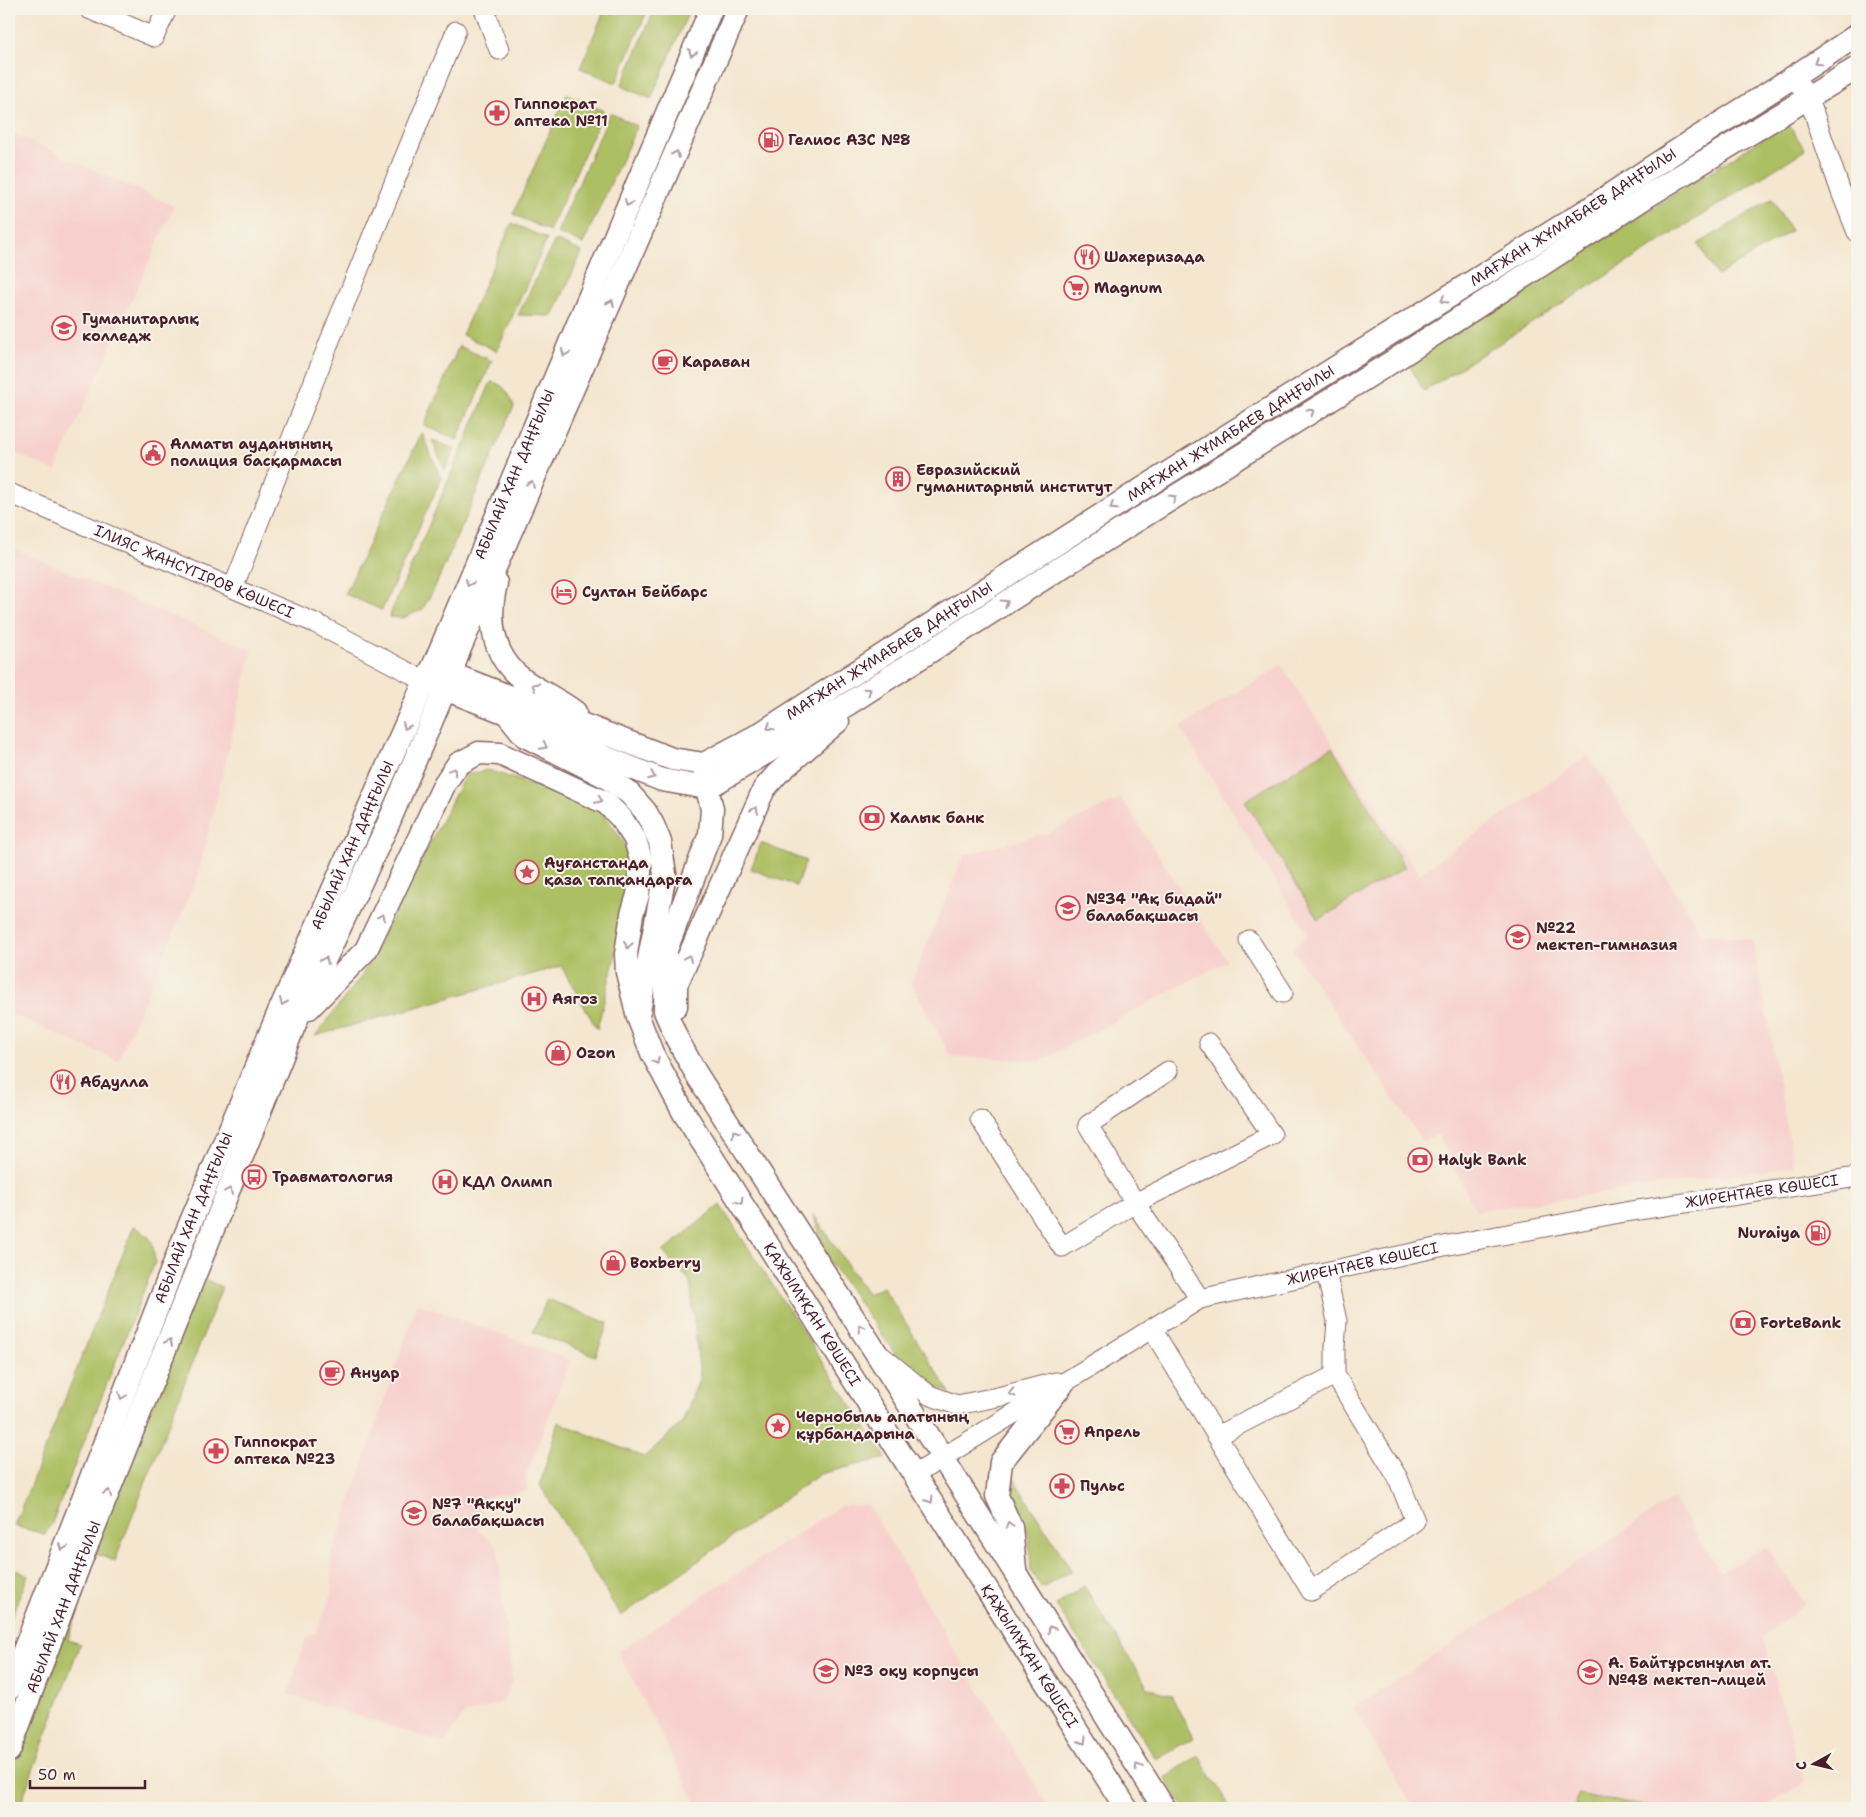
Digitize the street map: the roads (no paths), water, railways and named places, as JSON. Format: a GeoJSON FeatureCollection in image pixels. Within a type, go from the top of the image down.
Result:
{"type":"FeatureCollection","features":[{"type":"Feature","properties":{"kind":"main road","name":"АБЫЛАЙ ХАН ДАҢҒЫЛЫ"},"geometry":{"type":"LineString","coordinates":[[9,1751],[79,1565],[296,1021],[388,824],[439,678],[711,9]]}},
{"type":"Feature","properties":{"kind":"main road","name":"АБЫЛАЙ ХАН ДАҢҒЫЛЫ"},"geometry":{"type":"LineString","coordinates":[[9,1689],[185,1236],[279,1012],[439,678],[460,648],[684,137],[738,9]]}},
{"type":"Feature","properties":{"kind":"main road","name":"МАҒЖАН ЖҰМАБАЕВ ДАҢҒЫЛЫ"},"geometry":{"type":"LineString","coordinates":[[704,764],[758,735],[1131,496],[1794,77],[1857,35]]}},
{"type":"Feature","properties":{"kind":"main road","name":"МАҒЖАН ЖҰМАБАЕВ ДАҢҒЫЛЫ"},"geometry":{"type":"LineString","coordinates":[[707,788],[848,704],[1049,575],[1389,364],[1650,195],[1857,68]]}},
{"type":"Feature","properties":{"kind":"main road"},"geometry":{"type":"LineString","coordinates":[[518,514],[500,565],[492,601],[491,624],[496,642],[506,662],[521,678],[568,706],[604,733]]}},
{"type":"Feature","properties":{"kind":"main road"},"geometry":{"type":"LineString","coordinates":[[439,678],[508,715],[538,725],[607,758],[662,780],[707,788]]}},
{"type":"Feature","properties":{"kind":"main road"},"geometry":{"type":"LineString","coordinates":[[439,678],[604,733],[672,760],[704,764],[712,809],[710,834],[666,950],[638,1016]]}},
{"type":"Feature","properties":{"kind":"main road"},"geometry":{"type":"LineString","coordinates":[[677,1039],[676,986],[764,789],[777,774],[837,723],[848,704]]}},
{"type":"Feature","properties":{"kind":"main road"},"geometry":{"type":"LineString","coordinates":[[508,715],[525,736],[606,777],[629,793],[645,811],[653,825],[660,842],[665,874],[638,1016]]}},
{"type":"Feature","properties":{"kind":"main road","name":"ҚАЖЫМҰҚАН КӨШЕСІ"},"geometry":{"type":"LineString","coordinates":[[296,1021],[366,950],[445,783],[458,764],[479,753],[500,754],[606,803],[621,818],[635,839],[641,860],[640,879],[626,954],[627,972],[638,1016],[652,1053],[684,1113],[1126,1808]]}},
{"type":"Feature","properties":{"kind":"main road"},"geometry":{"type":"LineString","coordinates":[[666,950],[665,1011],[677,1039],[697,1075],[875,1351],[1164,1808]]}},
{"type":"Feature","properties":{"kind":"main road"},"geometry":{"type":"LineString","coordinates":[[1015,1573],[1011,1527],[997,1496],[1001,1462],[1069,1380]]}},
{"type":"Feature","properties":{"kind":"street"},"geometry":{"type":"LineString","coordinates":[[89,9],[154,37],[167,9]]}},
{"type":"Feature","properties":{"kind":"street"},"geometry":{"type":"LineString","coordinates":[[484,9],[499,50]]}},
{"type":"Feature","properties":{"kind":"street"},"geometry":{"type":"LineString","coordinates":[[233,588],[334,330],[456,32]]}},
{"type":"Feature","properties":{"kind":"street"},"geometry":{"type":"LineString","coordinates":[[1794,77],[1808,99],[1857,232]]}},
{"type":"Feature","properties":{"kind":"street","name":"ІЛИЯС ЖАНСҮГІРОВ КӨШЕСІ"},"geometry":{"type":"LineString","coordinates":[[9,493],[315,623],[378,656],[439,678]]}},
{"type":"Feature","properties":{"kind":"street"},"geometry":{"type":"LineString","coordinates":[[1249,940],[1283,994]]}},
{"type":"Feature","properties":{"kind":"street"},"geometry":{"type":"LineString","coordinates":[[980,1119],[1062,1247],[1135,1203],[1272,1135],[1209,1043]]}},
{"type":"Feature","properties":{"kind":"street"},"geometry":{"type":"LineString","coordinates":[[1168,1071],[1088,1125],[1135,1203],[1200,1300]]}},
{"type":"Feature","properties":{"kind":"street","name":"ЖИРЕНТАЕВ КӨШЕСІ"},"geometry":{"type":"LineString","coordinates":[[914,1475],[1200,1300],[1449,1245],[1624,1212],[1857,1177]]}},
{"type":"Feature","properties":{"kind":"street"},"geometry":{"type":"LineString","coordinates":[[1152,1329],[1311,1591],[1415,1521],[1398,1478],[1335,1375],[1337,1321],[1326,1272]]}},
{"type":"Feature","properties":{"kind":"street"},"geometry":{"type":"LineString","coordinates":[[875,1351],[930,1395],[957,1404],[1002,1396],[1069,1380]]}},
{"type":"Feature","properties":{"kind":"street"},"geometry":{"type":"LineString","coordinates":[[1217,1436],[1335,1375]]}},
{"type":"Feature","properties":{"kind":"place","name":"Гиппократ аптека №11"},"geometry":{"type":"Point","coordinates":[497,113]}},
{"type":"Feature","properties":{"kind":"place","name":"Гелиос АЗС №8"},"geometry":{"type":"Point","coordinates":[771,140]}},
{"type":"Feature","properties":{"kind":"place","name":"Шахеризада"},"geometry":{"type":"Point","coordinates":[1087,257]}},
{"type":"Feature","properties":{"kind":"place","name":"Magnum"},"geometry":{"type":"Point","coordinates":[1076,288]}},
{"type":"Feature","properties":{"kind":"place","name":"Гуманитарлық колледж"},"geometry":{"type":"Point","coordinates":[64,328]}},
{"type":"Feature","properties":{"kind":"place","name":"Караван"},"geometry":{"type":"Point","coordinates":[665,362]}},
{"type":"Feature","properties":{"kind":"place","name":"Алматы ауданының полиция басқармасы"},"geometry":{"type":"Point","coordinates":[153,453]}},
{"type":"Feature","properties":{"kind":"place","name":"Евразийский гуманитарный институт"},"geometry":{"type":"Point","coordinates":[898,479]}},
{"type":"Feature","properties":{"kind":"place","name":"Султан Бейбарс"},"geometry":{"type":"Point","coordinates":[564,592]}},
{"type":"Feature","properties":{"kind":"place","name":"Халык банк"},"geometry":{"type":"Point","coordinates":[872,818]}},
{"type":"Feature","properties":{"kind":"place","name":"Ауғанстанда қаза тапқандарға"},"geometry":{"type":"Point","coordinates":[527,872]}},
{"type":"Feature","properties":{"kind":"place","name":"№34 \"Ақ бидай\" балабақшасы"},"geometry":{"type":"Point","coordinates":[1068,908]}},
{"type":"Feature","properties":{"kind":"place","name":"№22 мектеп-гимназия"},"geometry":{"type":"Point","coordinates":[1518,937]}},
{"type":"Feature","properties":{"kind":"place","name":"Аягоз"},"geometry":{"type":"Point","coordinates":[534,999]}},
{"type":"Feature","properties":{"kind":"place","name":"Ozon"},"geometry":{"type":"Point","coordinates":[558,1053]}},
{"type":"Feature","properties":{"kind":"place","name":"Абдулла"},"geometry":{"type":"Point","coordinates":[63,1082]}},
{"type":"Feature","properties":{"kind":"place","name":"Halyk Bank"},"geometry":{"type":"Point","coordinates":[1420,1160]}},
{"type":"Feature","properties":{"kind":"place","name":"Травматология"},"geometry":{"type":"Point","coordinates":[254,1177]}},
{"type":"Feature","properties":{"kind":"place","name":"КДЛ Олимп"},"geometry":{"type":"Point","coordinates":[445,1182]}},
{"type":"Feature","properties":{"kind":"place","name":"Nuraiya"},"geometry":{"type":"Point","coordinates":[1818,1233]}},
{"type":"Feature","properties":{"kind":"place","name":"Boxberry"},"geometry":{"type":"Point","coordinates":[613,1263]}},
{"type":"Feature","properties":{"kind":"place","name":"ForteBank"},"geometry":{"type":"Point","coordinates":[1743,1323]}},
{"type":"Feature","properties":{"kind":"place","name":"Ануар"},"geometry":{"type":"Point","coordinates":[332,1373]}},
{"type":"Feature","properties":{"kind":"place","name":"Чернобыль апатының құрбандарына"},"geometry":{"type":"Point","coordinates":[778,1426]}},
{"type":"Feature","properties":{"kind":"place","name":"Апрель"},"geometry":{"type":"Point","coordinates":[1067,1432]}},
{"type":"Feature","properties":{"kind":"place","name":"Гиппократ аптека №23"},"geometry":{"type":"Point","coordinates":[216,1451]}},
{"type":"Feature","properties":{"kind":"place","name":"Пульс"},"geometry":{"type":"Point","coordinates":[1062,1486]}},
{"type":"Feature","properties":{"kind":"place","name":"№7 \"Аққу\" балабақшасы"},"geometry":{"type":"Point","coordinates":[414,1513]}},
{"type":"Feature","properties":{"kind":"place","name":"№3 оқу корпусы"},"geometry":{"type":"Point","coordinates":[826,1671]}},
{"type":"Feature","properties":{"kind":"place","name":"А. Байтұрсынұлы ат. №48 мектеп-лицей"},"geometry":{"type":"Point","coordinates":[1590,1672]}}]}
